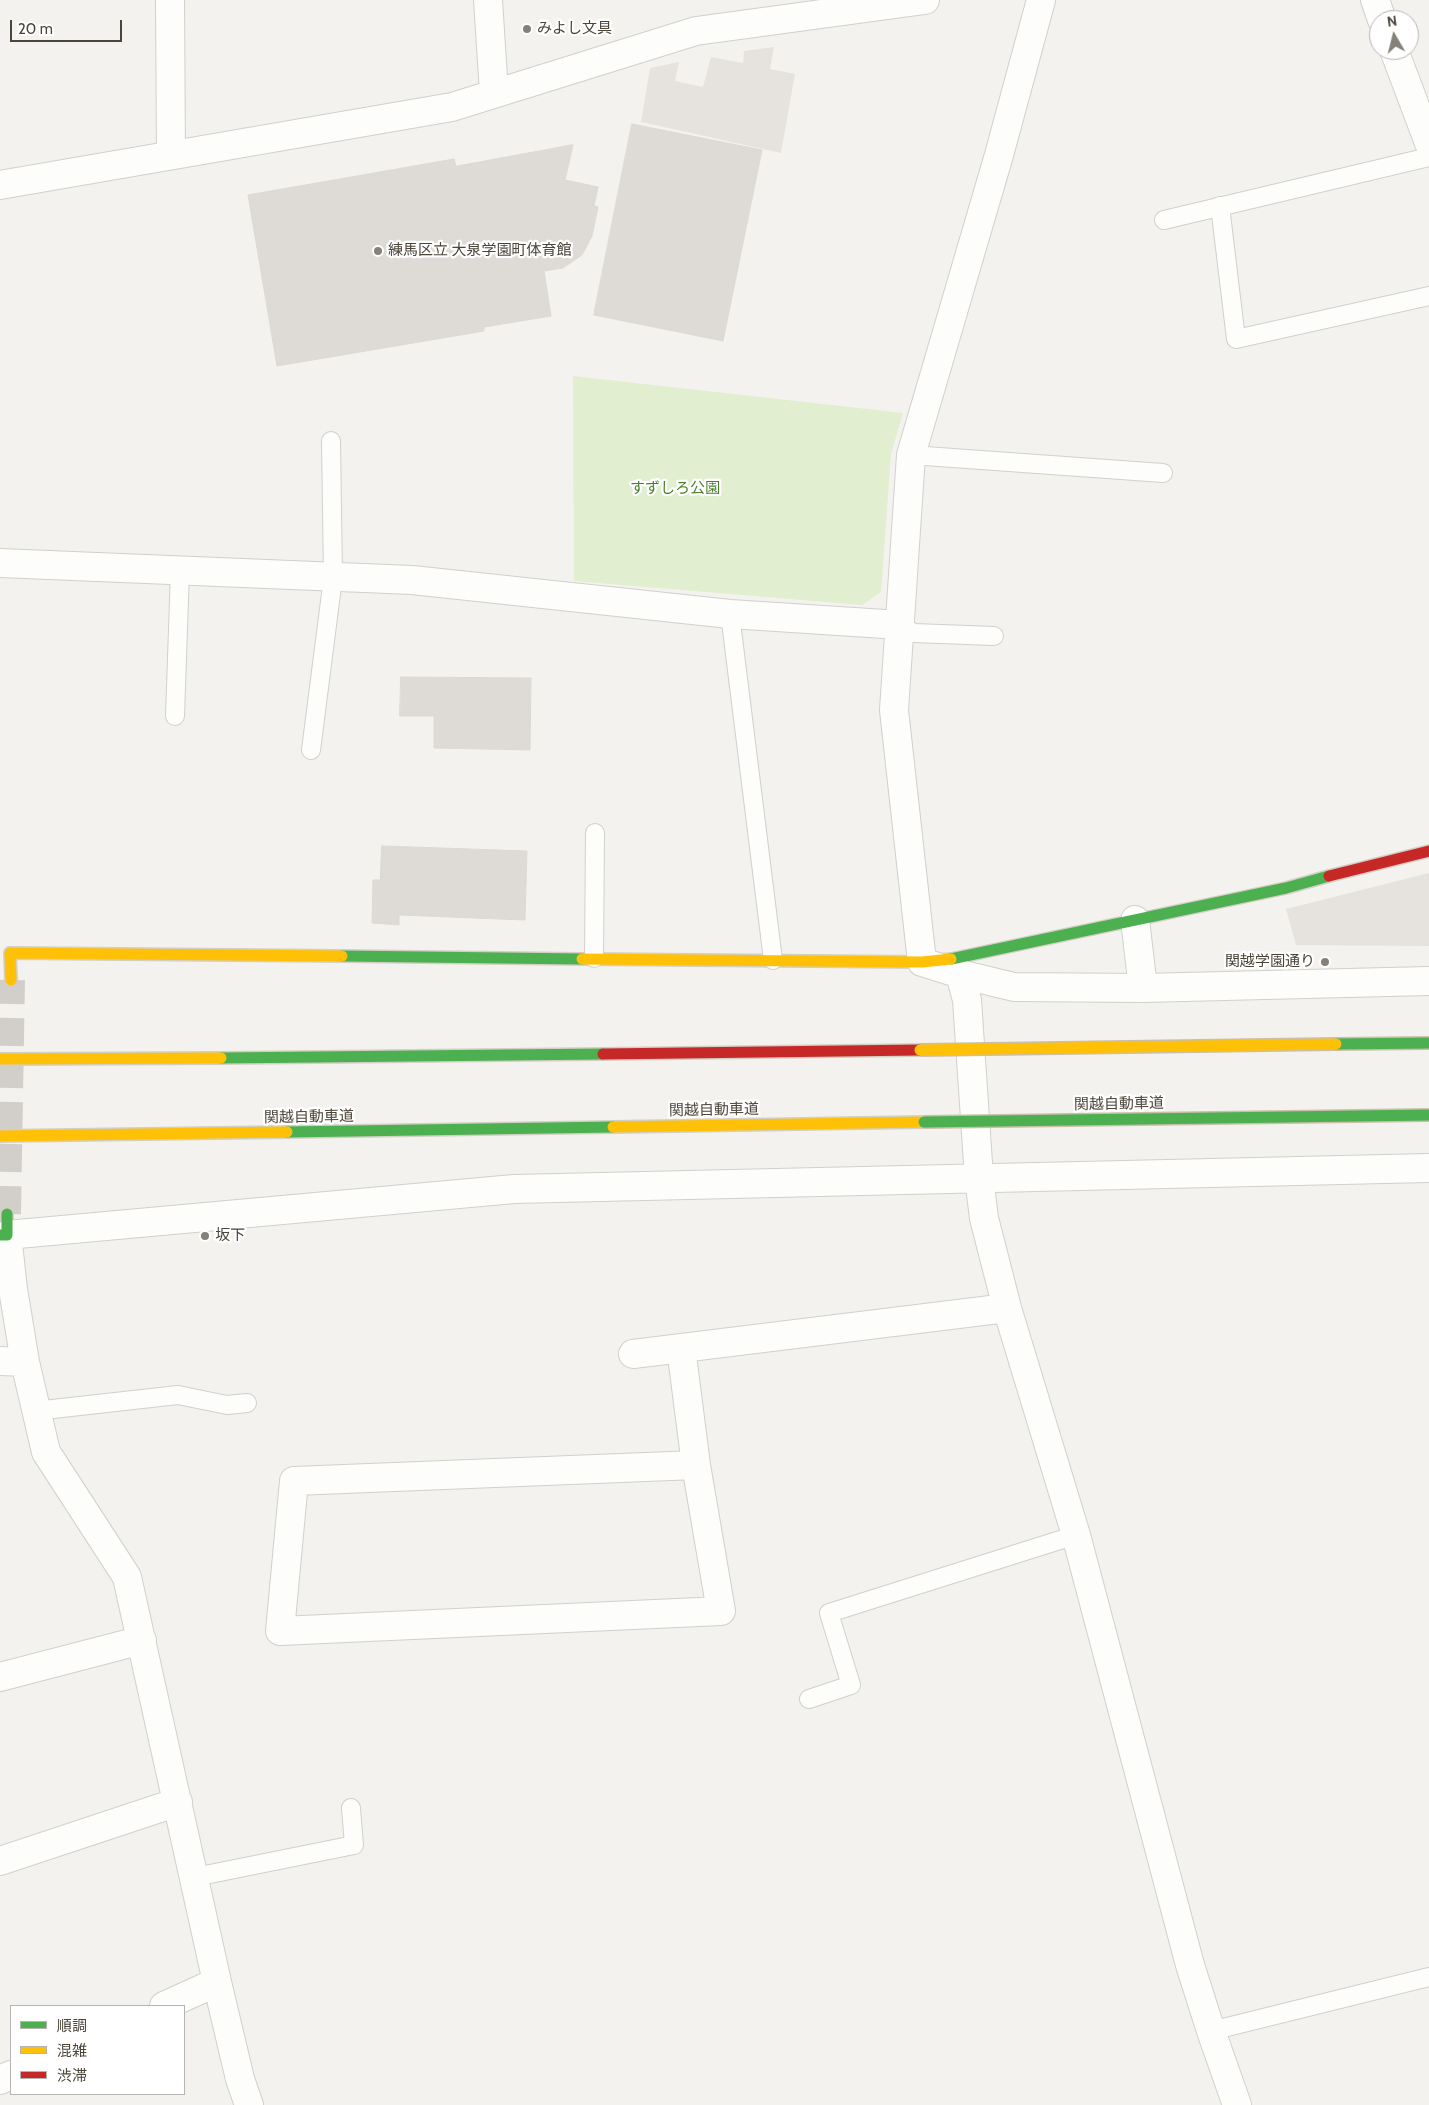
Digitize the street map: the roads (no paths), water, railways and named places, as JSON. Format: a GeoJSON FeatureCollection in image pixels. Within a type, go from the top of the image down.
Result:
{"type":"FeatureCollection","features":[{"type":"Feature","properties":{"kind":"main road"},"geometry":{"type":"LineString","coordinates":[[11,980],[5,953],[922,962],[962,958],[1286,888],[1361,867],[1429,851]]}},
{"type":"Feature","properties":{"kind":"main road"},"geometry":{"type":"LineString","coordinates":[[0,1059],[1429,1043]]}},
{"type":"Feature","properties":{"kind":"main road","name":"関越自動車道"},"geometry":{"type":"LineString","coordinates":[[0,1136],[1429,1114]]}},
{"type":"Feature","properties":{"kind":"street"},"geometry":{"type":"LineString","coordinates":[[488,0],[494,93]]}},
{"type":"Feature","properties":{"kind":"street"},"geometry":{"type":"LineString","coordinates":[[0,185],[452,107],[696,31],[925,0]]}},
{"type":"Feature","properties":{"kind":"street"},"geometry":{"type":"LineString","coordinates":[[1041,0],[912,455],[894,710],[922,962],[960,974],[1014,987],[1143,988],[1429,981]]}},
{"type":"Feature","properties":{"kind":"street"},"geometry":{"type":"LineString","coordinates":[[171,154],[173,1]]}},
{"type":"Feature","properties":{"kind":"street"},"geometry":{"type":"LineString","coordinates":[[1398,60],[1429,143]]}},
{"type":"Feature","properties":{"kind":"street"},"geometry":{"type":"LineString","coordinates":[[0,563],[412,580],[730,614],[900,625]]}},
{"type":"Feature","properties":{"kind":"street"},"geometry":{"type":"LineString","coordinates":[[1135,920],[1143,988]]}},
{"type":"Feature","properties":{"kind":"street"},"geometry":{"type":"LineString","coordinates":[[960,974],[967,1000],[979,1178],[984,1218],[1007,1308],[1076,1535],[1188,1956],[1211,2031],[1238,2105]]}},
{"type":"Feature","properties":{"kind":"street"},"geometry":{"type":"LineString","coordinates":[[248,2105],[217,1982],[127,1577],[46,1452],[35,1412],[12,1361],[13,1289],[5,1228],[514,1189],[1429,1168]]}},
{"type":"Feature","properties":{"kind":"street"},"geometry":{"type":"LineString","coordinates":[[633,1354],[1007,1308]]}},
{"type":"Feature","properties":{"kind":"street"},"geometry":{"type":"LineString","coordinates":[[681,1348],[696,1465],[721,1611],[280,1632],[294,1482],[696,1465]]}},
{"type":"Feature","properties":{"kind":"street"},"geometry":{"type":"LineString","coordinates":[[0,1676],[142,1640]]}},
{"type":"Feature","properties":{"kind":"street"},"geometry":{"type":"LineString","coordinates":[[0,1861],[178,1802]]}},
{"type":"Feature","properties":{"kind":"street"},"geometry":{"type":"LineString","coordinates":[[166,2005],[217,1982]]}},
{"type":"Feature","properties":{"kind":"lane"},"geometry":{"type":"LineString","coordinates":[[1164,220],[1429,157]]}},
{"type":"Feature","properties":{"kind":"lane"},"geometry":{"type":"LineString","coordinates":[[1220,206],[1236,339],[1429,296]]}},
{"type":"Feature","properties":{"kind":"lane"},"geometry":{"type":"LineString","coordinates":[[311,750],[333,578],[331,440]]}},
{"type":"Feature","properties":{"kind":"lane"},"geometry":{"type":"LineString","coordinates":[[912,455],[1163,474]]}},
{"type":"Feature","properties":{"kind":"lane"},"geometry":{"type":"LineString","coordinates":[[175,716],[180,571]]}},
{"type":"Feature","properties":{"kind":"lane"},"geometry":{"type":"LineString","coordinates":[[730,614],[773,960]]}},
{"type":"Feature","properties":{"kind":"lane"},"geometry":{"type":"LineString","coordinates":[[900,625],[914,632],[994,636]]}},
{"type":"Feature","properties":{"kind":"lane"},"geometry":{"type":"LineString","coordinates":[[594,833],[594,958]]}},
{"type":"Feature","properties":{"kind":"lane"},"geometry":{"type":"LineString","coordinates":[[35,1412],[178,1395],[228,1405],[247,1403]]}},
{"type":"Feature","properties":{"kind":"lane"},"geometry":{"type":"LineString","coordinates":[[809,1699],[851,1685],[829,1613],[1076,1535]]}},
{"type":"Feature","properties":{"kind":"lane"},"geometry":{"type":"LineString","coordinates":[[195,1877],[354,1844],[351,1808]]}},
{"type":"Feature","properties":{"kind":"lane"},"geometry":{"type":"LineString","coordinates":[[1211,2031],[1429,1977]]}},
{"type":"Feature","properties":{"kind":"tunnel"},"geometry":{"type":"LineString","coordinates":[[7,1214],[11,980]]}},
{"type":"Feature","properties":{"kind":"place","name":"みよし文具"},"geometry":{"type":"Point","coordinates":[527,29]}},
{"type":"Feature","properties":{"kind":"place","name":"練馬区立 大泉学園町体育館"},"geometry":{"type":"Point","coordinates":[378,251]}},
{"type":"Feature","properties":{"kind":"place","name":"関越学園通り"},"geometry":{"type":"Point","coordinates":[1325,962]}},
{"type":"Feature","properties":{"kind":"place","name":"坂下"},"geometry":{"type":"Point","coordinates":[205,1236]}},
{"type":"Feature","properties":{"kind":"park label","name":"すずしろ公園"},"geometry":{"type":"Point","coordinates":[675,489]}}]}
